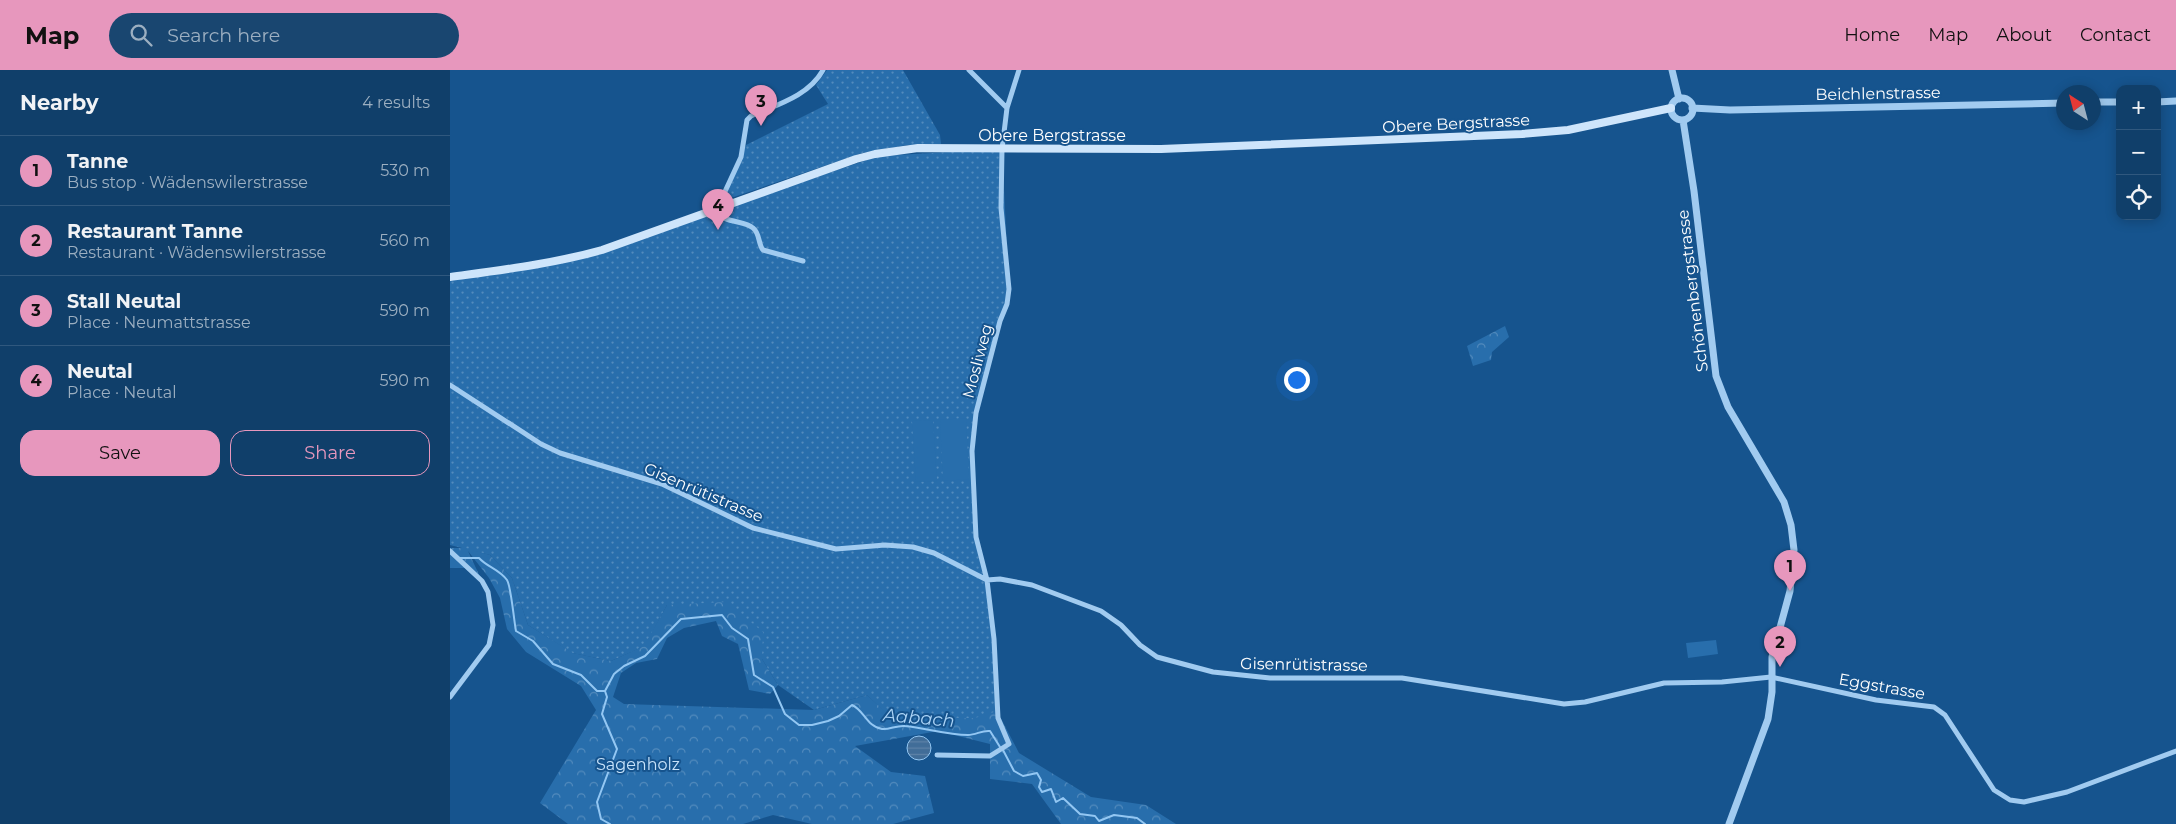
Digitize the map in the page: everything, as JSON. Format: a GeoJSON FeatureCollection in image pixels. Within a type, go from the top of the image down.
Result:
{"type":"FeatureCollection","features":[{"type":"Feature","properties":{"kind":"main road","name":"Obere Bergstrasse"},"geometry":{"type":"LineString","coordinates":[[450,277],[575,258],[875,154],[918,148],[1216,147],[1522,134],[1568,130],[1671,108]]}},
{"type":"Feature","properties":{"kind":"street"},"geometry":{"type":"LineString","coordinates":[[803,261],[763,250],[755,230],[748,225],[729,221],[716,209],[741,158],[747,120],[751,116],[792,98],[811,85],[823,70]]}},
{"type":"Feature","properties":{"kind":"street"},"geometry":{"type":"LineString","coordinates":[[969,70],[1007,108]]}},
{"type":"Feature","properties":{"kind":"street","name":"Mosliweg"},"geometry":{"type":"LineString","coordinates":[[937,755],[990,756],[1009,744],[998,718],[994,639],[987,580],[976,537],[972,451],[976,413],[1000,321],[1007,304],[1009,289],[1001,208],[1002,148],[1007,108],[1019,70]]}},
{"type":"Feature","properties":{"kind":"street"},"geometry":{"type":"LineString","coordinates":[[1672,70],[1679,99]]}},
{"type":"Feature","properties":{"kind":"street"},"geometry":{"type":"LineString","coordinates":[[1679,99],[1688,100],[1692,108],[1690,116],[1683,120],[1674,117],[1671,108],[1674,102],[1679,99]]}},
{"type":"Feature","properties":{"kind":"street"},"geometry":{"type":"LineString","coordinates":[[2161,102],[2176,101]]}},
{"type":"Feature","properties":{"kind":"street"},"geometry":{"type":"LineString","coordinates":[[2101,102],[2116,102]]}},
{"type":"Feature","properties":{"kind":"street","name":"Beichlenstrasse"},"geometry":{"type":"LineString","coordinates":[[1692,108],[1740,109],[2056,103]]}},
{"type":"Feature","properties":{"kind":"street","name":"Schönenbergstrasse"},"geometry":{"type":"LineString","coordinates":[[1683,120],[1694,191],[1716,376],[1728,407],[1769,476],[1787,512],[1794,550],[1792,581],[1775,644],[1768,719],[1730,824]]}},
{"type":"Feature","properties":{"kind":"street","name":"Gisenrütistrasse"},"geometry":{"type":"LineString","coordinates":[[450,385],[541,444],[560,453],[662,484],[753,528],[836,548],[913,547],[934,553],[987,580],[1000,579],[1032,585],[1094,608],[1121,625],[1140,645],[1157,658],[1213,672],[1270,678],[1402,678],[1564,704],[1585,702],[1664,683],[1722,682],[1771,677]]}},
{"type":"Feature","properties":{"kind":"street"},"geometry":{"type":"LineString","coordinates":[[450,551],[464,562],[482,581],[488,592],[492,609],[492,634],[489,644],[450,697]]}},
{"type":"Feature","properties":{"kind":"street","name":"Eggstrasse"},"geometry":{"type":"LineString","coordinates":[[1771,677],[1876,700],[1934,707],[1945,715],[1994,790],[2010,800],[2024,802],[2067,792],[2176,751]]}},
{"type":"Feature","properties":{"kind":"green space"},"geometry":{"type":"Polygon","coordinates":[[[827,70],[903,70],[940,135],[941,144],[907,145],[862,153],[728,199],[726,196],[727,192],[746,145],[828,104],[816,85],[827,70]]]}},
{"type":"Feature","properties":{"kind":"green space"},"geometry":{"type":"Polygon","coordinates":[[[1002,149],[1009,289],[976,413],[972,451],[976,537],[987,580],[998,718],[891,718],[867,695],[814,710],[778,685],[762,659],[762,632],[667,605],[645,646],[611,661],[572,653],[528,625],[512,578],[490,555],[450,545],[450,279],[532,266],[627,240],[879,156],[1002,149]]]}},
{"type":"Feature","properties":{"kind":"green space"},"geometry":{"type":"Polygon","coordinates":[[[1505,326],[1509,337],[1492,352],[1491,360],[1473,366],[1467,346],[1505,326]]]}},
{"type":"Feature","properties":{"kind":"green space"},"geometry":{"type":"Polygon","coordinates":[[[966,418],[969,479],[943,481],[940,420],[966,418]]]}},
{"type":"Feature","properties":{"kind":"green space"},"geometry":{"type":"Polygon","coordinates":[[[933,420],[937,481],[916,482],[912,421],[933,420]]]}},
{"type":"Feature","properties":{"kind":"green space","name":"Sagenholz"},"geometry":{"type":"Polygon","coordinates":[[[450,548],[466,548],[490,555],[512,578],[528,625],[573,653],[611,661],[644,646],[667,605],[726,602],[763,632],[762,659],[778,685],[770,694],[749,690],[738,644],[722,636],[716,621],[684,628],[667,638],[657,659],[636,663],[621,673],[613,697],[624,704],[814,710],[867,695],[892,718],[975,718],[997,711],[1019,753],[1091,797],[1146,805],[1176,824],[1061,824],[1032,784],[990,779],[990,744],[938,731],[855,746],[891,772],[925,776],[934,813],[893,824],[812,824],[773,815],[743,824],[568,824],[540,803],[596,710],[581,686],[526,652],[507,629],[500,598],[489,578],[468,551],[482,581],[468,568],[450,568],[450,548]]]}},
{"type":"Feature","properties":{"kind":"green space"},"geometry":{"type":"Polygon","coordinates":[[[1716,640],[1718,654],[1688,658],[1686,643],[1716,640]]]}},
{"type":"Feature","properties":{"kind":"shaded area"},"geometry":{"type":"Polygon","coordinates":[[[919,736],[928,739],[931,748],[928,757],[919,760],[910,757],[907,748],[910,739],[919,736]]]}},
{"type":"Feature","properties":{"kind":"waterway","name":"Aabach"},"geometry":{"type":"LineString","coordinates":[[459,558],[479,558],[504,576],[510,589],[516,631],[533,641],[553,664],[581,675],[597,691],[605,691]]}},
{"type":"Feature","properties":{"kind":"waterway","name":"Aabach"},"geometry":{"type":"LineString","coordinates":[[605,691],[614,674],[624,666],[645,656],[681,619],[722,615],[732,628],[748,639],[754,675],[773,687],[785,714],[799,725],[812,725],[828,721],[839,716],[852,705],[877,728],[885,729],[905,726],[968,735],[990,731],[1000,747]]}},
{"type":"Feature","properties":{"kind":"waterway"},"geometry":{"type":"LineString","coordinates":[[605,691],[607,697],[602,714],[617,749],[597,802],[601,819],[610,824]]}},
{"type":"Feature","properties":{"kind":"waterway","name":"Aabach"},"geometry":{"type":"LineString","coordinates":[[1003,750],[1014,771],[1023,776],[1037,773],[1041,780],[1039,787],[1042,792],[1051,789],[1056,802],[1063,798],[1080,814],[1095,816],[1099,821],[1114,815],[1137,818],[1145,824]]}},
{"type":"Feature","properties":{"kind":"place","name":"Stall Neutal"},"geometry":{"type":"Point","coordinates":[761,126]}},
{"type":"Feature","properties":{"kind":"place","name":"Neutal"},"geometry":{"type":"Point","coordinates":[718,230]}},
{"type":"Feature","properties":{"kind":"place","name":"Tanne"},"geometry":{"type":"Point","coordinates":[1790,591]}},
{"type":"Feature","properties":{"kind":"place","name":"Restaurant Tanne"},"geometry":{"type":"Point","coordinates":[1780,667]}}]}
